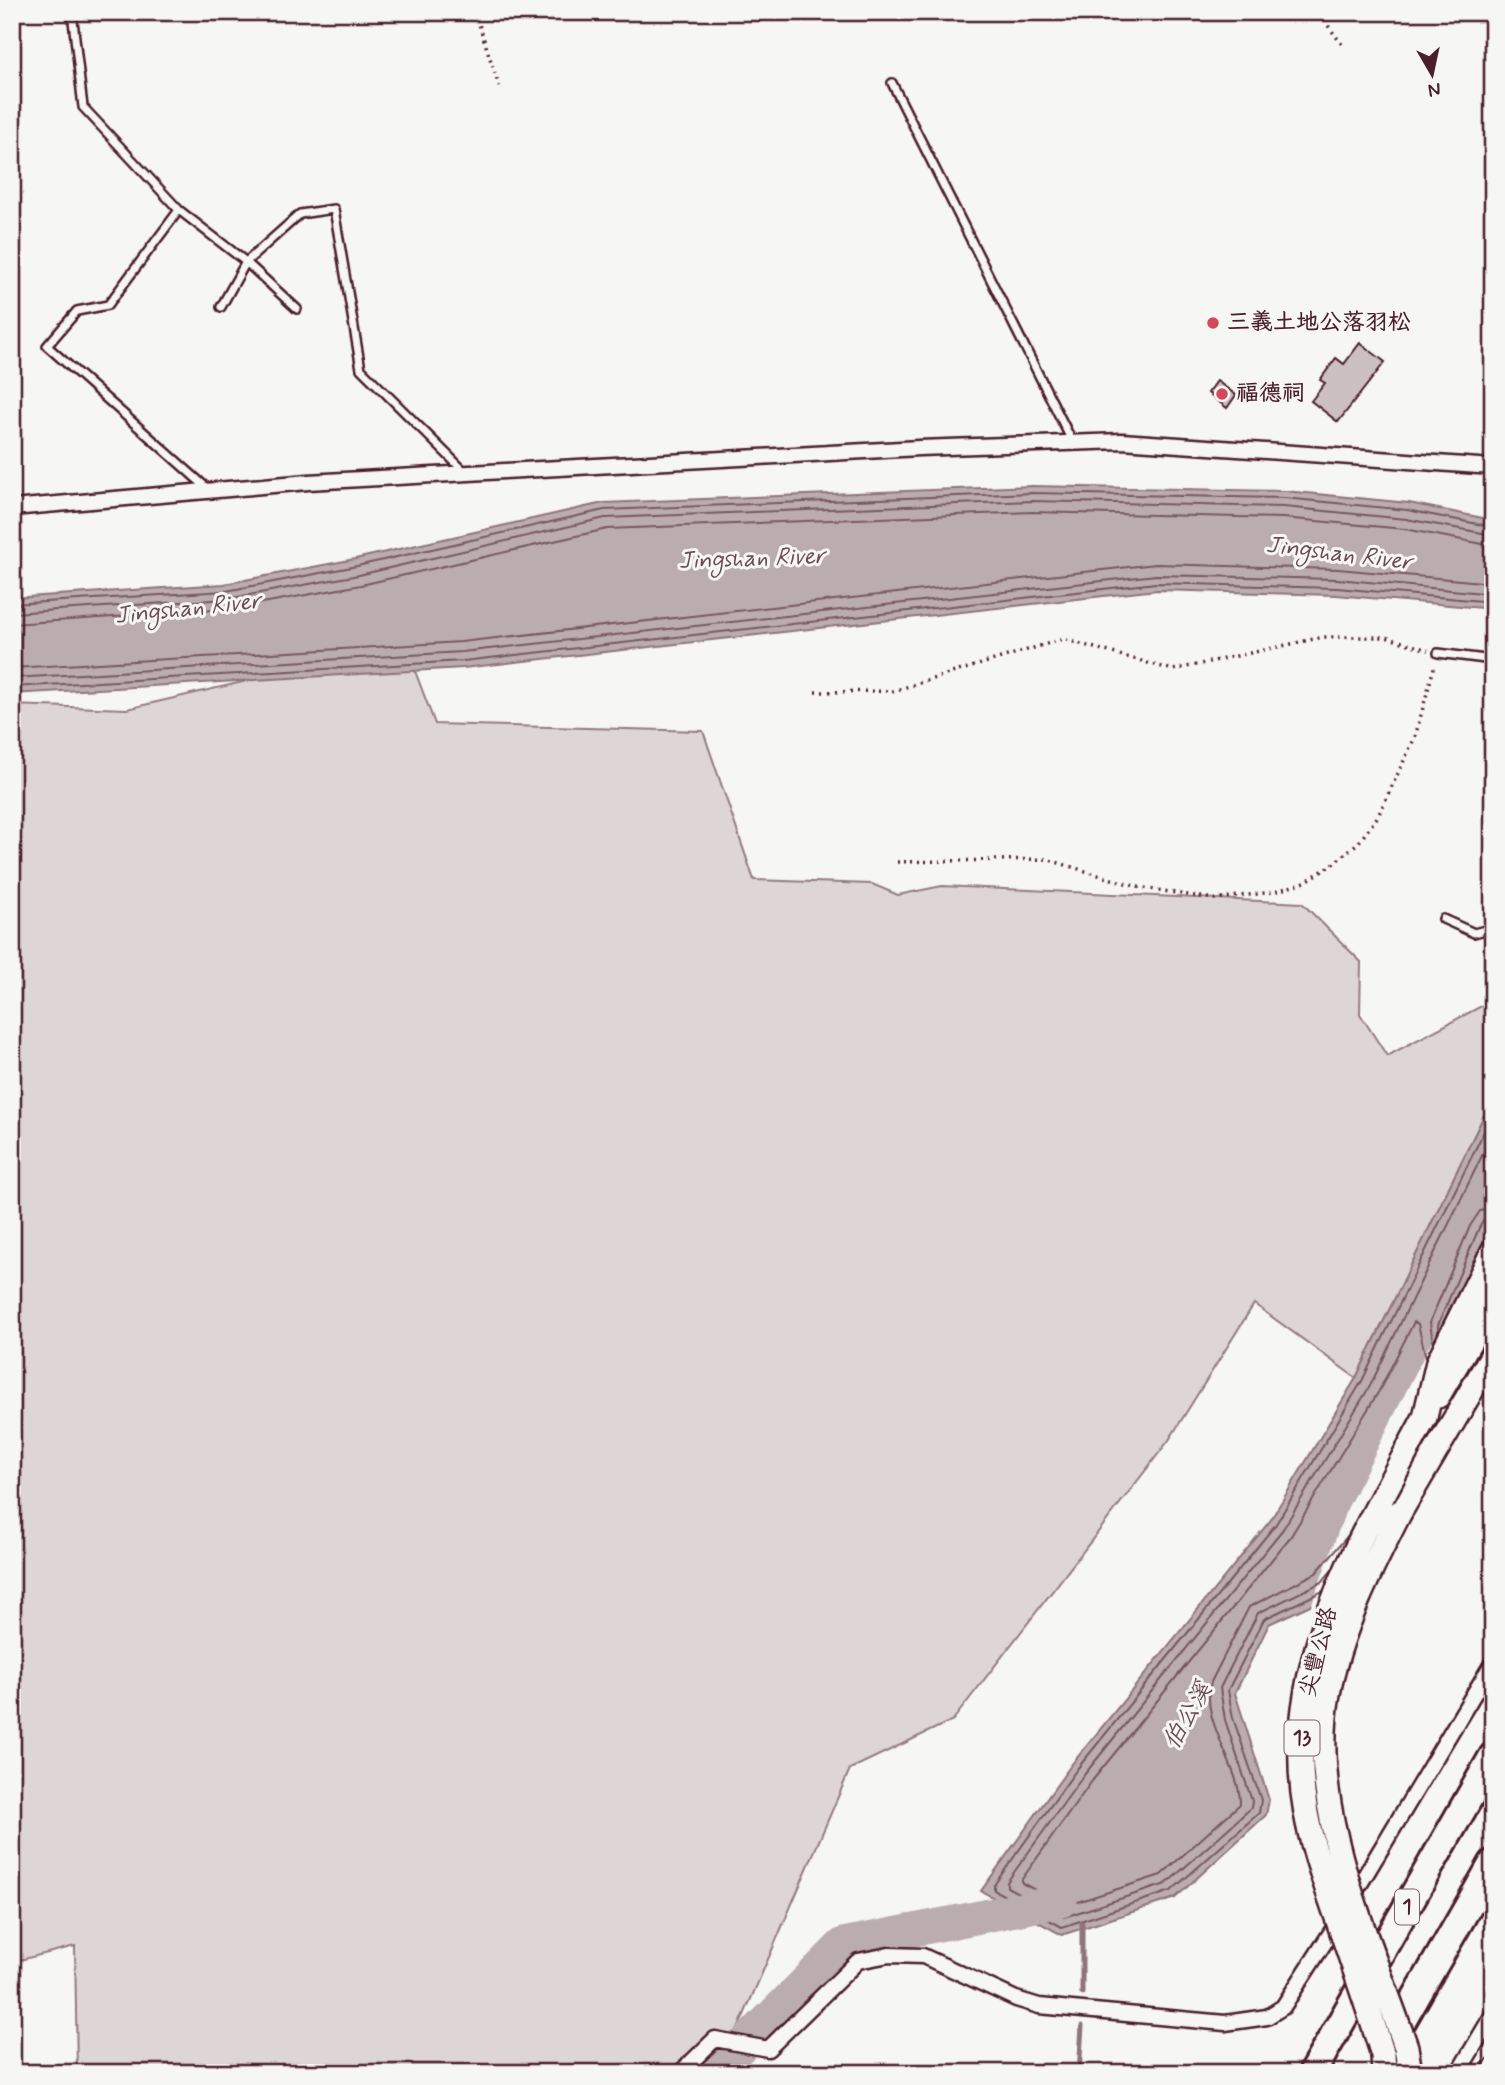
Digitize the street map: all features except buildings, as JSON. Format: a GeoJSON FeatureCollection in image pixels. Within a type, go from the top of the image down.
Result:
{"type":"FeatureCollection","features":[{"type":"Feature","properties":{"kind":"highway","name":"1"},"geometry":{"type":"LineString","coordinates":[[1312,2073],[1493,1756]]}},
{"type":"Feature","properties":{"kind":"highway","name":"1"},"geometry":{"type":"LineString","coordinates":[[1373,2073],[1493,1863]]}},
{"type":"Feature","properties":{"kind":"main road"},"geometry":{"type":"LineString","coordinates":[[1425,1417],[1438,1362],[1493,1251]]}},
{"type":"Feature","properties":{"kind":"main road","name":"尖豐公路"},"geometry":{"type":"LineString","coordinates":[[1384,2073],[1383,2055],[1306,1814],[1302,1734],[1308,1681],[1320,1632],[1342,1573],[1425,1417],[1493,1302]]}},
{"type":"Feature","properties":{"kind":"main road","name":"尖豐公路"},"geometry":{"type":"LineString","coordinates":[[1410,2073],[1406,2047],[1341,1858],[1332,1819],[1324,1750],[1328,1695],[1335,1663],[1365,1580],[1400,1512],[1493,1354]]}},
{"type":"Feature","properties":{"kind":"street"},"geometry":{"type":"LineString","coordinates":[[12,508],[208,489],[919,448],[1122,441],[1493,467]]}},
{"type":"Feature","properties":{"kind":"street"},"geometry":{"type":"LineString","coordinates":[[680,2073],[715,2039],[768,2049],[858,1961],[889,1955],[923,1956],[1016,1999],[1039,2006],[1225,2023],[1266,2017],[1283,2007],[1297,1987],[1395,1829],[1493,1662]]}},
{"type":"Feature","properties":{"kind":"street"},"geometry":{"type":"LineString","coordinates":[[1458,2073],[1493,2014]]}},
{"type":"Feature","properties":{"kind":"street"},"geometry":{"type":"LineString","coordinates":[[1489,2073],[1493,2065]]}},
{"type":"Feature","properties":{"kind":"lane"},"geometry":{"type":"LineString","coordinates":[[72,12],[83,107],[179,209],[246,262],[297,309]]}},
{"type":"Feature","properties":{"kind":"lane"},"geometry":{"type":"LineString","coordinates":[[892,83],[1073,443]]}},
{"type":"Feature","properties":{"kind":"lane"},"geometry":{"type":"LineString","coordinates":[[179,209],[108,305],[78,311],[47,346],[208,489]]}},
{"type":"Feature","properties":{"kind":"lane"},"geometry":{"type":"LineString","coordinates":[[221,307],[246,262],[300,214],[334,209],[361,369],[467,474]]}},
{"type":"Feature","properties":{"kind":"lane"},"geometry":{"type":"LineString","coordinates":[[1438,653],[1493,660]]}},
{"type":"Feature","properties":{"kind":"lane"},"geometry":{"type":"LineString","coordinates":[[1444,919],[1474,933],[1493,928]]}},
{"type":"Feature","properties":{"kind":"path"},"geometry":{"type":"LineString","coordinates":[[475,12],[500,89]]}},
{"type":"Feature","properties":{"kind":"path"},"geometry":{"type":"LineString","coordinates":[[1325,12],[1329,27],[1344,47]]}},
{"type":"Feature","properties":{"kind":"path"},"geometry":{"type":"LineString","coordinates":[[816,692],[893,691],[1063,639],[1172,670],[1323,637],[1387,637],[1438,653],[1415,737],[1378,816],[1359,842],[1333,864],[1305,882],[1274,892],[1214,899],[1138,887],[1046,859],[897,862]]}},
{"type":"Feature","properties":{"kind":"shaded area"},"geometry":{"type":"Polygon","coordinates":[[[393,647],[415,671],[435,724],[703,731],[754,880],[872,884],[898,895],[942,886],[1302,903],[1361,962],[1360,1014],[1387,1056],[1493,1000],[1493,1097],[1356,1378],[1254,1304],[1169,1440],[953,1720],[850,1769],[719,2073],[77,2073],[75,1946],[12,1962],[12,705],[127,709],[393,647]]]}},
{"type":"Feature","properties":{"kind":"water","name":"Jingshan River"},"geometry":{"type":"Polygon","coordinates":[[[1032,486],[1285,491],[1409,503],[1493,520],[1493,609],[1336,595],[1157,590],[463,668],[12,694],[12,598],[224,584],[355,559],[603,503],[1032,486]]]}},
{"type":"Feature","properties":{"kind":"water"},"geometry":{"type":"Polygon","coordinates":[[[1493,1097],[1493,1218],[1332,1595],[1269,1624],[1235,1693],[1269,1800],[1266,1815],[1175,1898],[1062,1935],[981,1891],[1071,1765],[1270,1521],[1356,1378],[1493,1097]]]}},
{"type":"Feature","properties":{"kind":"pier"},"geometry":{"type":"Polygon","coordinates":[[[1467,1283],[1467,1364],[1395,1524],[1335,1597],[1310,1609],[1345,1513],[1429,1346],[1467,1283]]]}},
{"type":"Feature","properties":{"kind":"waterway","name":"伯公溪"},"geometry":{"type":"LineString","coordinates":[[715,2073],[843,1944],[1061,1901]]}},
{"type":"Feature","properties":{"kind":"waterway"},"geometry":{"type":"LineString","coordinates":[[1082,1923],[1082,1993]]}},
{"type":"Feature","properties":{"kind":"waterway"},"geometry":{"type":"LineString","coordinates":[[1079,2073],[1082,2026]]}},
{"type":"Feature","properties":{"kind":"place","name":"三義土地公落羽松"},"geometry":{"type":"Point","coordinates":[1213,323]}},
{"type":"Feature","properties":{"kind":"place","name":"福德祠"},"geometry":{"type":"Point","coordinates":[1222,394]}}]}
